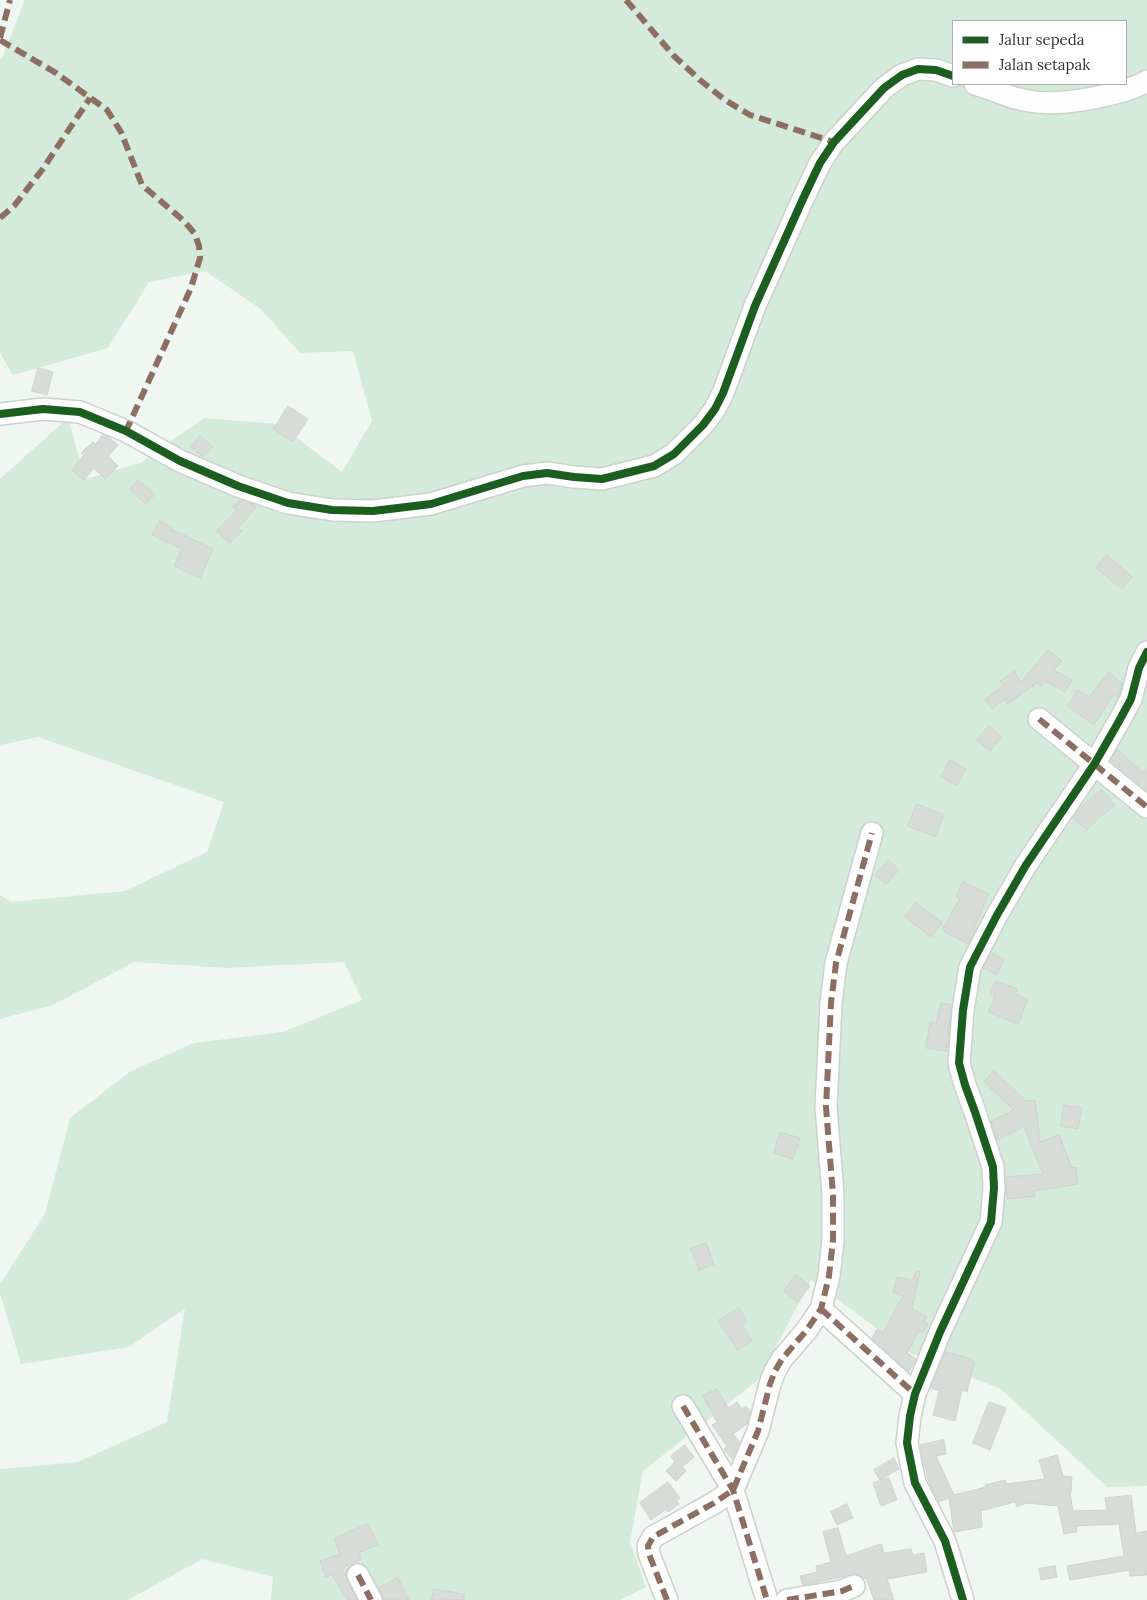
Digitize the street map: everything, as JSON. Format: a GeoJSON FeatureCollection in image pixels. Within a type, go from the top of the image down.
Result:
{"type":"FeatureCollection","features":[{"type":"Feature","properties":{"kind":"street"},"geometry":{"type":"LineString","coordinates":[[0,414],[43,409],[80,412],[126,431],[180,461],[238,486],[288,503],[332,510],[373,512],[431,504],[531,475],[547,473],[574,477],[602,478],[654,466],[674,454],[703,425],[715,409],[723,393],[755,306],[820,163],[834,142],[884,88],[902,75],[918,69],[936,70],[952,76]]}},
{"type":"Feature","properties":{"kind":"street"},"geometry":{"type":"LineString","coordinates":[[978,85],[1017,99],[1052,103],[1083,100],[1105,95],[1139,86],[1147,81]]}},
{"type":"Feature","properties":{"kind":"street"},"geometry":{"type":"LineString","coordinates":[[963,1600],[945,1541],[915,1483],[907,1443],[915,1394],[940,1332],[991,1222],[994,1188],[993,1167],[959,1063],[963,1010],[970,967],[1026,865],[1095,763],[1131,699],[1139,668],[1147,652]]}},
{"type":"Feature","properties":{"kind":"street"},"geometry":{"type":"LineString","coordinates":[[1039,719],[1147,807]]}},
{"type":"Feature","properties":{"kind":"street"},"geometry":{"type":"LineString","coordinates":[[667,1600],[649,1554],[650,1541],[653,1537],[714,1503],[733,1490],[758,1431],[775,1371],[820,1310],[829,1276],[833,1240],[833,1195],[826,1107],[832,995],[836,963],[872,833]]}},
{"type":"Feature","properties":{"kind":"street"},"geometry":{"type":"LineString","coordinates":[[820,1310],[915,1394]]}},
{"type":"Feature","properties":{"kind":"street"},"geometry":{"type":"LineString","coordinates":[[683,1406],[733,1490],[767,1600]]}},
{"type":"Feature","properties":{"kind":"street"},"geometry":{"type":"LineString","coordinates":[[358,1574],[371,1600]]}},
{"type":"Feature","properties":{"kind":"street"},"geometry":{"type":"LineString","coordinates":[[787,1600],[842,1591],[854,1586]]}},
{"type":"Feature","properties":{"kind":"green space"},"geometry":{"type":"Polygon","coordinates":[[[25,0],[1147,0],[1147,1486],[1107,1487],[1001,1389],[912,1354],[811,1280],[759,1379],[643,1471],[630,1542],[646,1587],[620,1600],[271,1600],[273,1577],[202,1559],[128,1600],[0,1600],[0,1469],[78,1462],[167,1422],[185,1308],[129,1347],[21,1364],[0,1293],[0,1284],[45,1214],[70,1118],[131,1071],[194,1043],[283,1032],[362,1000],[344,962],[227,968],[134,962],[53,1005],[0,1019],[0,895],[11,902],[125,891],[207,852],[224,802],[38,737],[0,745],[0,479],[68,418],[85,479],[140,463],[204,418],[278,424],[342,472],[372,421],[353,351],[300,353],[261,309],[205,271],[149,282],[108,348],[13,375],[0,353],[0,58],[2,58],[25,0]]]}},
{"type":"Feature","properties":{"kind":"building"},"geometry":{"type":"Polygon","coordinates":[[[38,368],[53,372],[47,395],[32,391],[38,368]]]}},
{"type":"Feature","properties":{"kind":"building"},"geometry":{"type":"Polygon","coordinates":[[[288,406],[308,419],[293,442],[274,429],[288,406]]]}},
{"type":"Feature","properties":{"kind":"building"},"geometry":{"type":"Polygon","coordinates":[[[103,435],[118,445],[108,456],[118,466],[105,479],[94,468],[84,480],[72,470],[84,455],[81,453],[93,442],[95,444],[103,435]]]}},
{"type":"Feature","properties":{"kind":"building"},"geometry":{"type":"Polygon","coordinates":[[[200,436],[213,447],[203,457],[191,447],[200,436]]]}},
{"type":"Feature","properties":{"kind":"building"},"geometry":{"type":"Polygon","coordinates":[[[138,480],[155,494],[146,504],[130,490],[138,480]]]}},
{"type":"Feature","properties":{"kind":"building"},"geometry":{"type":"Polygon","coordinates":[[[240,500],[256,507],[238,528],[242,531],[230,543],[217,531],[237,510],[233,507],[240,500]]]}},
{"type":"Feature","properties":{"kind":"building"},"geometry":{"type":"Polygon","coordinates":[[[160,521],[172,527],[171,529],[213,549],[200,578],[174,566],[182,549],[152,535],[160,521]]]}},
{"type":"Feature","properties":{"kind":"building"},"geometry":{"type":"Polygon","coordinates":[[[1107,555],[1132,577],[1122,589],[1096,568],[1107,555]]]}},
{"type":"Feature","properties":{"kind":"building"},"geometry":{"type":"Polygon","coordinates":[[[1048,650],[1062,661],[1054,670],[1072,680],[1065,692],[1045,681],[1041,686],[1037,683],[1007,704],[1005,701],[1008,697],[992,709],[985,700],[1003,686],[1000,681],[1014,671],[1021,682],[1048,650]]]}},
{"type":"Feature","properties":{"kind":"building"},"geometry":{"type":"Polygon","coordinates":[[[1109,672],[1122,683],[1119,694],[1118,697],[1114,694],[1094,725],[1067,706],[1078,690],[1089,697],[1109,672]]]}},
{"type":"Feature","properties":{"kind":"building"},"geometry":{"type":"Polygon","coordinates":[[[989,726],[1002,737],[990,751],[977,740],[989,726]]]}},
{"type":"Feature","properties":{"kind":"building"},"geometry":{"type":"Polygon","coordinates":[[[1117,749],[1143,773],[1147,768],[1147,791],[1111,760],[1117,749]]]}},
{"type":"Feature","properties":{"kind":"building"},"geometry":{"type":"Polygon","coordinates":[[[950,760],[966,769],[957,786],[941,777],[950,760]]]}},
{"type":"Feature","properties":{"kind":"building"},"geometry":{"type":"Polygon","coordinates":[[[1102,790],[1115,805],[1102,814],[1087,830],[1073,818],[1084,804],[1102,790]]]}},
{"type":"Feature","properties":{"kind":"building"},"geometry":{"type":"Polygon","coordinates":[[[917,804],[944,815],[935,837],[908,826],[917,804]]]}},
{"type":"Feature","properties":{"kind":"building"},"geometry":{"type":"Polygon","coordinates":[[[889,860],[899,870],[886,884],[875,875],[889,860]]]}},
{"type":"Feature","properties":{"kind":"building"},"geometry":{"type":"Polygon","coordinates":[[[963,882],[989,894],[975,926],[977,927],[968,944],[942,930],[960,898],[956,897],[963,882]]]}},
{"type":"Feature","properties":{"kind":"building"},"geometry":{"type":"Polygon","coordinates":[[[916,903],[942,923],[931,937],[905,917],[916,903]]]}},
{"type":"Feature","properties":{"kind":"building"},"geometry":{"type":"Polygon","coordinates":[[[991,953],[1004,959],[997,975],[983,968],[991,953]]]}},
{"type":"Feature","properties":{"kind":"building"},"geometry":{"type":"Polygon","coordinates":[[[996,981],[1017,989],[1015,994],[1028,999],[1018,1024],[988,1012],[995,996],[990,994],[996,981]]]}},
{"type":"Feature","properties":{"kind":"building"},"geometry":{"type":"Polygon","coordinates":[[[941,1003],[951,1005],[947,1051],[926,1048],[930,1022],[936,1023],[941,1003]]]}},
{"type":"Feature","properties":{"kind":"building"},"geometry":{"type":"Polygon","coordinates":[[[994,1071],[1026,1101],[1035,1100],[1040,1142],[1059,1135],[1072,1168],[1076,1167],[1078,1184],[1034,1191],[1035,1196],[1007,1199],[1006,1177],[1043,1174],[1024,1127],[997,1140],[991,1121],[1014,1110],[984,1082],[994,1071]]]}},
{"type":"Feature","properties":{"kind":"building"},"geometry":{"type":"Polygon","coordinates":[[[1064,1105],[1082,1108],[1078,1129],[1061,1126],[1064,1105]]]}},
{"type":"Feature","properties":{"kind":"building"},"geometry":{"type":"Polygon","coordinates":[[[780,1132],[800,1138],[793,1159],[774,1153],[780,1132]]]}},
{"type":"Feature","properties":{"kind":"building"},"geometry":{"type":"Polygon","coordinates":[[[706,1243],[714,1264],[699,1270],[691,1249],[706,1243]]]}},
{"type":"Feature","properties":{"kind":"building"},"geometry":{"type":"Polygon","coordinates":[[[917,1271],[920,1272],[912,1308],[927,1317],[924,1321],[928,1324],[923,1333],[919,1331],[907,1353],[916,1359],[909,1372],[872,1338],[877,1329],[883,1333],[903,1296],[893,1293],[897,1277],[912,1280],[917,1271]]]}},
{"type":"Feature","properties":{"kind":"building"},"geometry":{"type":"Polygon","coordinates":[[[796,1275],[810,1286],[798,1302],[784,1291],[796,1275]]]}},
{"type":"Feature","properties":{"kind":"building"},"geometry":{"type":"Polygon","coordinates":[[[739,1308],[747,1322],[742,1325],[752,1341],[738,1350],[718,1321],[739,1308]]]}},
{"type":"Feature","properties":{"kind":"building"},"geometry":{"type":"Polygon","coordinates":[[[946,1352],[972,1359],[974,1363],[967,1392],[962,1390],[955,1421],[933,1415],[939,1391],[931,1388],[946,1352]]]}},
{"type":"Feature","properties":{"kind":"building"},"geometry":{"type":"Polygon","coordinates":[[[717,1389],[728,1408],[737,1402],[742,1409],[746,1406],[750,1412],[747,1424],[733,1434],[740,1442],[732,1459],[724,1449],[727,1446],[712,1425],[717,1422],[703,1396],[717,1389]]]}},
{"type":"Feature","properties":{"kind":"building"},"geometry":{"type":"Polygon","coordinates":[[[989,1402],[1006,1408],[990,1450],[973,1443],[989,1402]]]}},
{"type":"Feature","properties":{"kind":"building"},"geometry":{"type":"Polygon","coordinates":[[[944,1440],[946,1454],[936,1456],[954,1495],[1005,1480],[1006,1484],[1045,1479],[1039,1460],[1057,1455],[1063,1476],[1072,1477],[1070,1493],[1073,1511],[1107,1510],[1105,1498],[1131,1495],[1136,1533],[1147,1531],[1147,1575],[1130,1576],[1130,1570],[1070,1580],[1067,1566],[1124,1556],[1119,1524],[1076,1526],[1077,1532],[1064,1534],[1058,1506],[1026,1503],[1017,1507],[1015,1502],[981,1511],[982,1527],[954,1532],[949,1498],[939,1502],[928,1480],[920,1445],[944,1440]]]}},
{"type":"Feature","properties":{"kind":"building"},"geometry":{"type":"Polygon","coordinates":[[[685,1445],[694,1457],[682,1467],[686,1471],[676,1481],[666,1471],[675,1462],[671,1456],[685,1445]]]}},
{"type":"Feature","properties":{"kind":"building"},"geometry":{"type":"Polygon","coordinates":[[[894,1458],[899,1469],[880,1480],[874,1470],[894,1458]]]}},
{"type":"Feature","properties":{"kind":"building"},"geometry":{"type":"Polygon","coordinates":[[[889,1478],[897,1500],[881,1506],[873,1483],[889,1478]]]}},
{"type":"Feature","properties":{"kind":"building"},"geometry":{"type":"Polygon","coordinates":[[[668,1482],[680,1498],[676,1501],[679,1504],[668,1512],[666,1509],[651,1520],[640,1503],[668,1482]]]}},
{"type":"Feature","properties":{"kind":"building"},"geometry":{"type":"Polygon","coordinates":[[[847,1504],[853,1518],[837,1525],[831,1512],[847,1504]]]}},
{"type":"Feature","properties":{"kind":"building"},"geometry":{"type":"Polygon","coordinates":[[[368,1524],[378,1544],[359,1553],[361,1559],[342,1568],[357,1600],[348,1600],[332,1575],[326,1577],[320,1561],[340,1554],[334,1539],[368,1524]]]}},
{"type":"Feature","properties":{"kind":"building"},"geometry":{"type":"Polygon","coordinates":[[[838,1528],[846,1556],[881,1544],[884,1553],[911,1549],[913,1555],[924,1553],[927,1572],[887,1579],[894,1600],[874,1600],[866,1578],[864,1579],[856,1574],[803,1585],[800,1576],[817,1572],[816,1566],[831,1562],[823,1532],[838,1528]]]}},
{"type":"Feature","properties":{"kind":"building"},"geometry":{"type":"Polygon","coordinates":[[[1055,1566],[1057,1577],[1041,1580],[1039,1569],[1055,1566]]]}},
{"type":"Feature","properties":{"kind":"building"},"geometry":{"type":"Polygon","coordinates":[[[398,1578],[409,1600],[383,1600],[379,1588],[398,1578]]]}},
{"type":"Feature","properties":{"kind":"building"},"geometry":{"type":"Polygon","coordinates":[[[434,1589],[464,1594],[464,1600],[432,1600],[434,1589]]]}},
{"type":"Feature","properties":{"kind":"marked path"},"geometry":{"type":"LineString","coordinates":[[0,38],[10,0]]}},
{"type":"Feature","properties":{"kind":"marked path"},"geometry":{"type":"LineString","coordinates":[[626,0],[674,56],[725,100],[750,115],[834,142]]}},
{"type":"Feature","properties":{"kind":"marked path"},"geometry":{"type":"LineString","coordinates":[[0,40],[56,73],[107,110],[121,132],[142,185],[184,221],[195,234],[199,246],[200,258],[191,288],[126,431]]}},
{"type":"Feature","properties":{"kind":"marked path"},"geometry":{"type":"LineString","coordinates":[[0,218],[14,206],[42,170],[90,98]]}},
{"type":"Feature","properties":{"kind":"marked path"},"geometry":{"type":"LineString","coordinates":[[1039,719],[1147,807]]}},
{"type":"Feature","properties":{"kind":"marked path"},"geometry":{"type":"LineString","coordinates":[[667,1600],[649,1554],[648,1546],[653,1537],[714,1503],[733,1490],[758,1431],[775,1371],[782,1359],[806,1331],[821,1309],[829,1276],[833,1240],[833,1195],[826,1107],[831,1003],[836,963],[872,833]]}},
{"type":"Feature","properties":{"kind":"marked path"},"geometry":{"type":"LineString","coordinates":[[821,1309],[915,1394]]}},
{"type":"Feature","properties":{"kind":"marked path"},"geometry":{"type":"LineString","coordinates":[[683,1406],[733,1490],[767,1600]]}},
{"type":"Feature","properties":{"kind":"marked path"},"geometry":{"type":"LineString","coordinates":[[358,1575],[371,1600]]}},
{"type":"Feature","properties":{"kind":"marked path"},"geometry":{"type":"LineString","coordinates":[[787,1600],[842,1591],[854,1586]]}},
{"type":"Feature","properties":{"kind":"cycle path"},"geometry":{"type":"LineString","coordinates":[[0,414],[43,409],[80,412],[126,431],[180,461],[238,486],[288,503],[332,510],[373,511],[431,504],[523,476],[547,473],[602,479],[654,466],[674,454],[703,425],[715,409],[723,393],[755,306],[820,163],[834,142],[884,88],[902,75],[918,69],[936,70],[952,76]]}},
{"type":"Feature","properties":{"kind":"cycle path"},"geometry":{"type":"LineString","coordinates":[[963,1600],[945,1541],[915,1483],[907,1443],[915,1394],[940,1332],[991,1222],[994,1188],[993,1167],[959,1063],[963,1010],[970,967],[1026,865],[1095,763],[1118,723],[1131,699],[1139,668],[1147,652]]}}]}
